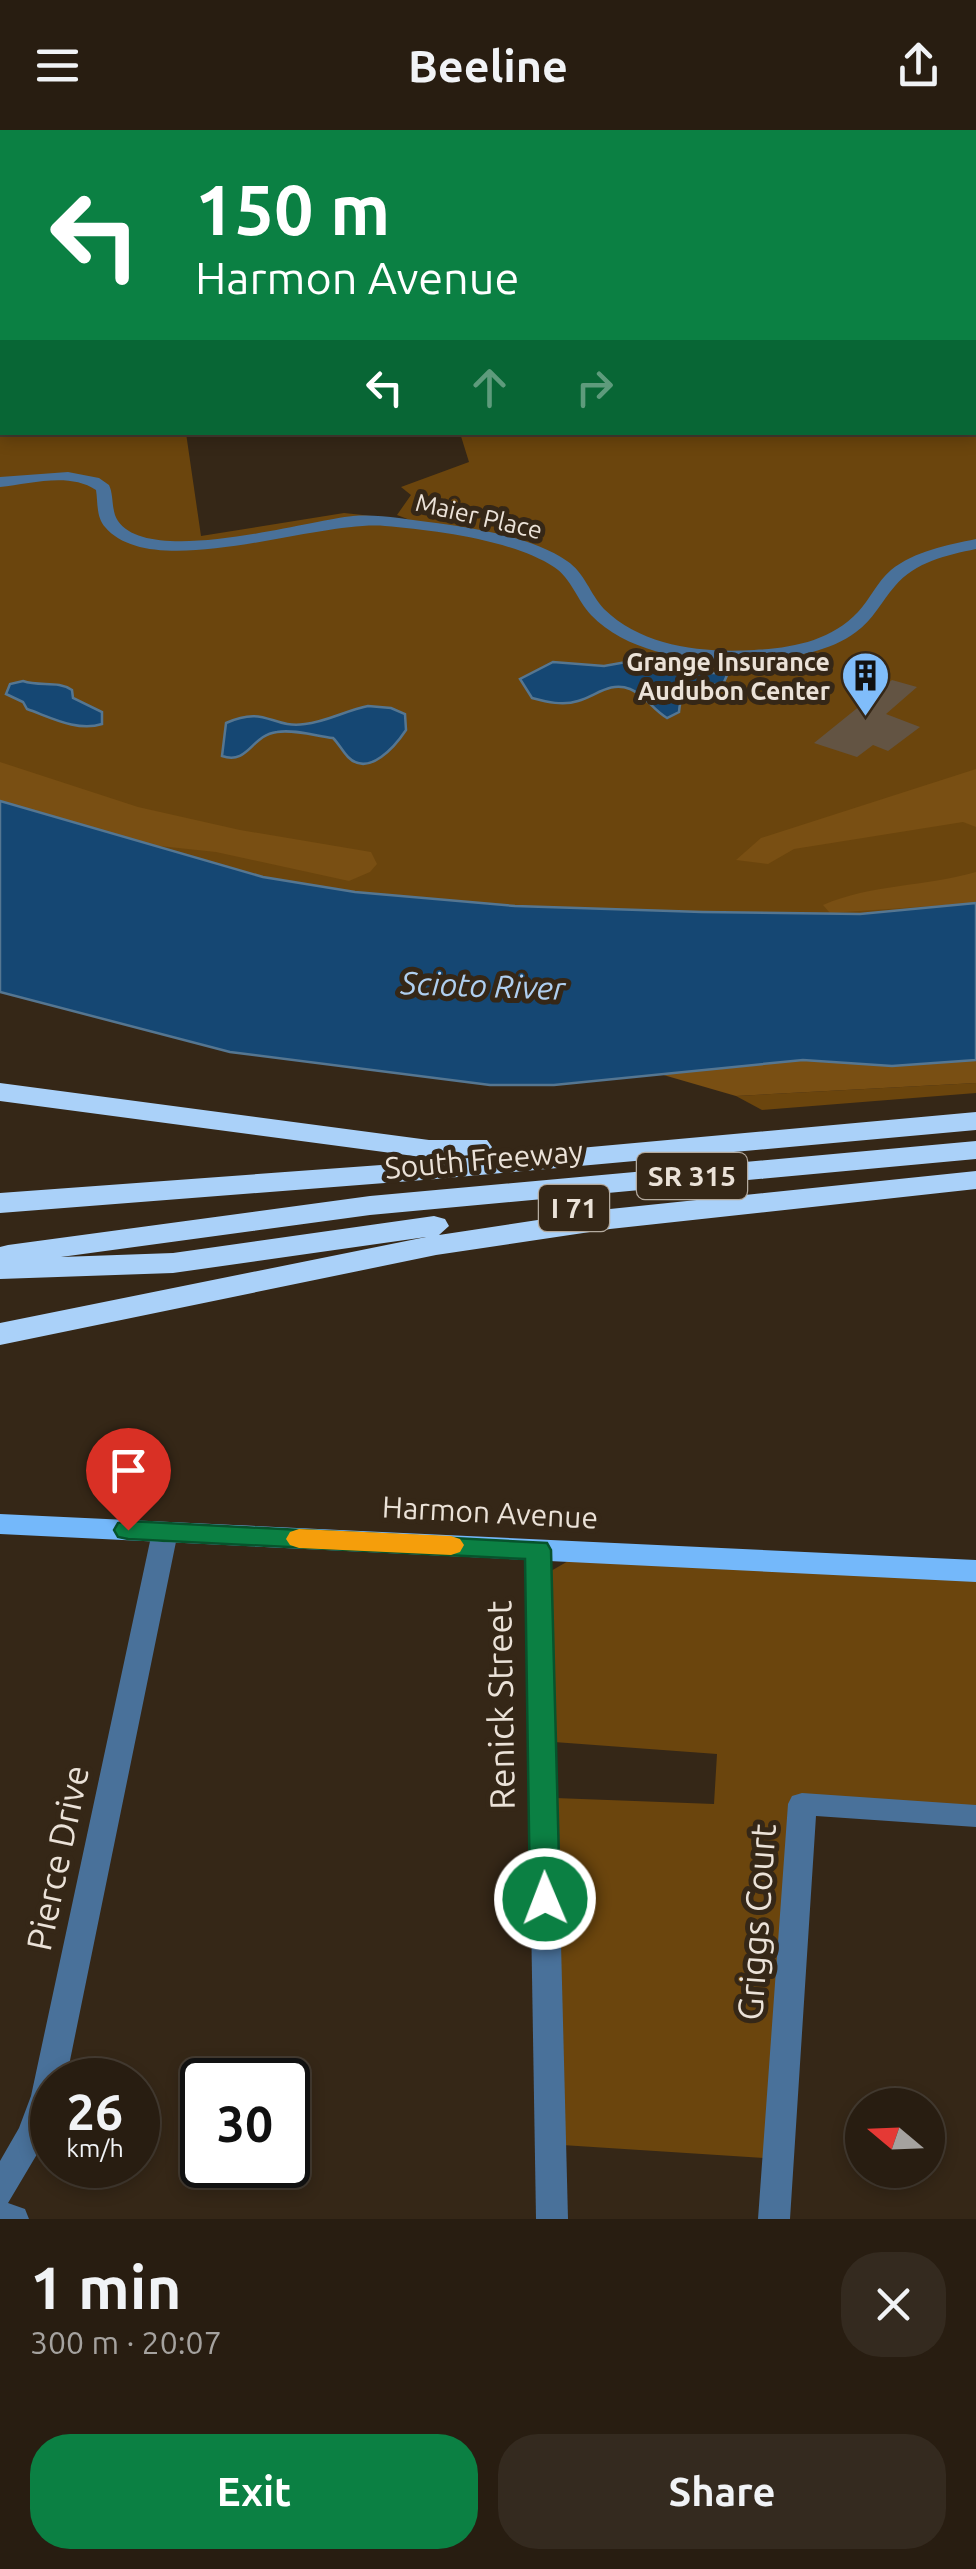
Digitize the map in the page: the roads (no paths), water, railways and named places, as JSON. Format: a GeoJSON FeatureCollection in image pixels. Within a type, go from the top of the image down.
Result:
{"type":"FeatureCollection","features":[{"type":"Feature","properties":{"kind":"highway","name":"I 71"},"geometry":{"type":"LineString","coordinates":[[0,1092],[429,1149],[870,1130]]}},
{"type":"Feature","properties":{"kind":"highway","name":"South Freeway"},"geometry":{"type":"LineString","coordinates":[[0,1202],[203,1189],[976,1121]]}},
{"type":"Feature","properties":{"kind":"highway","name":"South Freeway"},"geometry":{"type":"LineString","coordinates":[[0,1256],[320,1211],[976,1150]]}},
{"type":"Feature","properties":{"kind":"highway","name":"I 71"},"geometry":{"type":"LineString","coordinates":[[0,1269],[173,1263],[756,1184],[976,1162]]}},
{"type":"Feature","properties":{"kind":"highway"},"geometry":{"type":"LineString","coordinates":[[0,1334],[436,1245],[628,1217],[976,1180]]}},
{"type":"Feature","properties":{"kind":"highway"},"geometry":{"type":"LineString","coordinates":[[0,1214],[203,1189]]}},
{"type":"Feature","properties":{"kind":"main road","name":"Harmon Avenue"},"geometry":{"type":"LineString","coordinates":[[0,1524],[976,1572]]}},
{"type":"Feature","properties":{"kind":"street","name":"Maier Place"},"geometry":{"type":"LineString","coordinates":[[0,482],[80,478],[96,481],[103,488],[108,518],[118,533],[162,547],[210,545],[361,520],[526,549],[568,568],[596,610],[628,633],[675,649],[736,656],[778,653],[839,635],[860,620],[900,572],[936,554],[976,544]]}},
{"type":"Feature","properties":{"kind":"street","name":"Pierce Drive"},"geometry":{"type":"LineString","coordinates":[[0,2190],[33,2134],[47,2096],[165,1532]]}},
{"type":"Feature","properties":{"kind":"street","name":"Renick Street"},"geometry":{"type":"LineString","coordinates":[[538,1550],[552,2219]]}},
{"type":"Feature","properties":{"kind":"street","name":"Griggs Court"},"geometry":{"type":"LineString","coordinates":[[774,2219],[802,1804],[976,1816]]}},
{"type":"Feature","properties":{"kind":"street"},"geometry":{"type":"LineString","coordinates":[[0,2215],[13,2219]]}},
{"type":"Feature","properties":{"kind":"water"},"geometry":{"type":"Polygon","coordinates":[[[643,659],[698,673],[728,673],[724,682],[688,694],[679,712],[667,718],[640,695],[623,687],[555,703],[532,698],[520,679],[553,662],[604,666],[643,659]]]}},
{"type":"Feature","properties":{"kind":"water"},"geometry":{"type":"Polygon","coordinates":[[[23,681],[67,687],[73,698],[102,712],[102,724],[73,725],[27,709],[23,702],[6,694],[10,684],[23,681]]]}},
{"type":"Feature","properties":{"kind":"water"},"geometry":{"type":"Polygon","coordinates":[[[368,706],[405,714],[406,730],[389,751],[373,762],[356,762],[333,738],[291,731],[268,734],[238,756],[222,756],[226,723],[240,718],[251,716],[305,724],[368,706]]]}},
{"type":"Feature","properties":{"kind":"water","name":"Scioto River"},"geometry":{"type":"Polygon","coordinates":[[[0,801],[263,877],[355,892],[515,906],[702,912],[860,914],[976,903],[976,1060],[892,1066],[803,1060],[554,1085],[490,1085],[230,1052],[0,992],[0,801]]]}},
{"type":"Feature","properties":{"kind":"place","name":"Grange Insurance Audubon Center"},"geometry":{"type":"Point","coordinates":[865,718]}}]}
